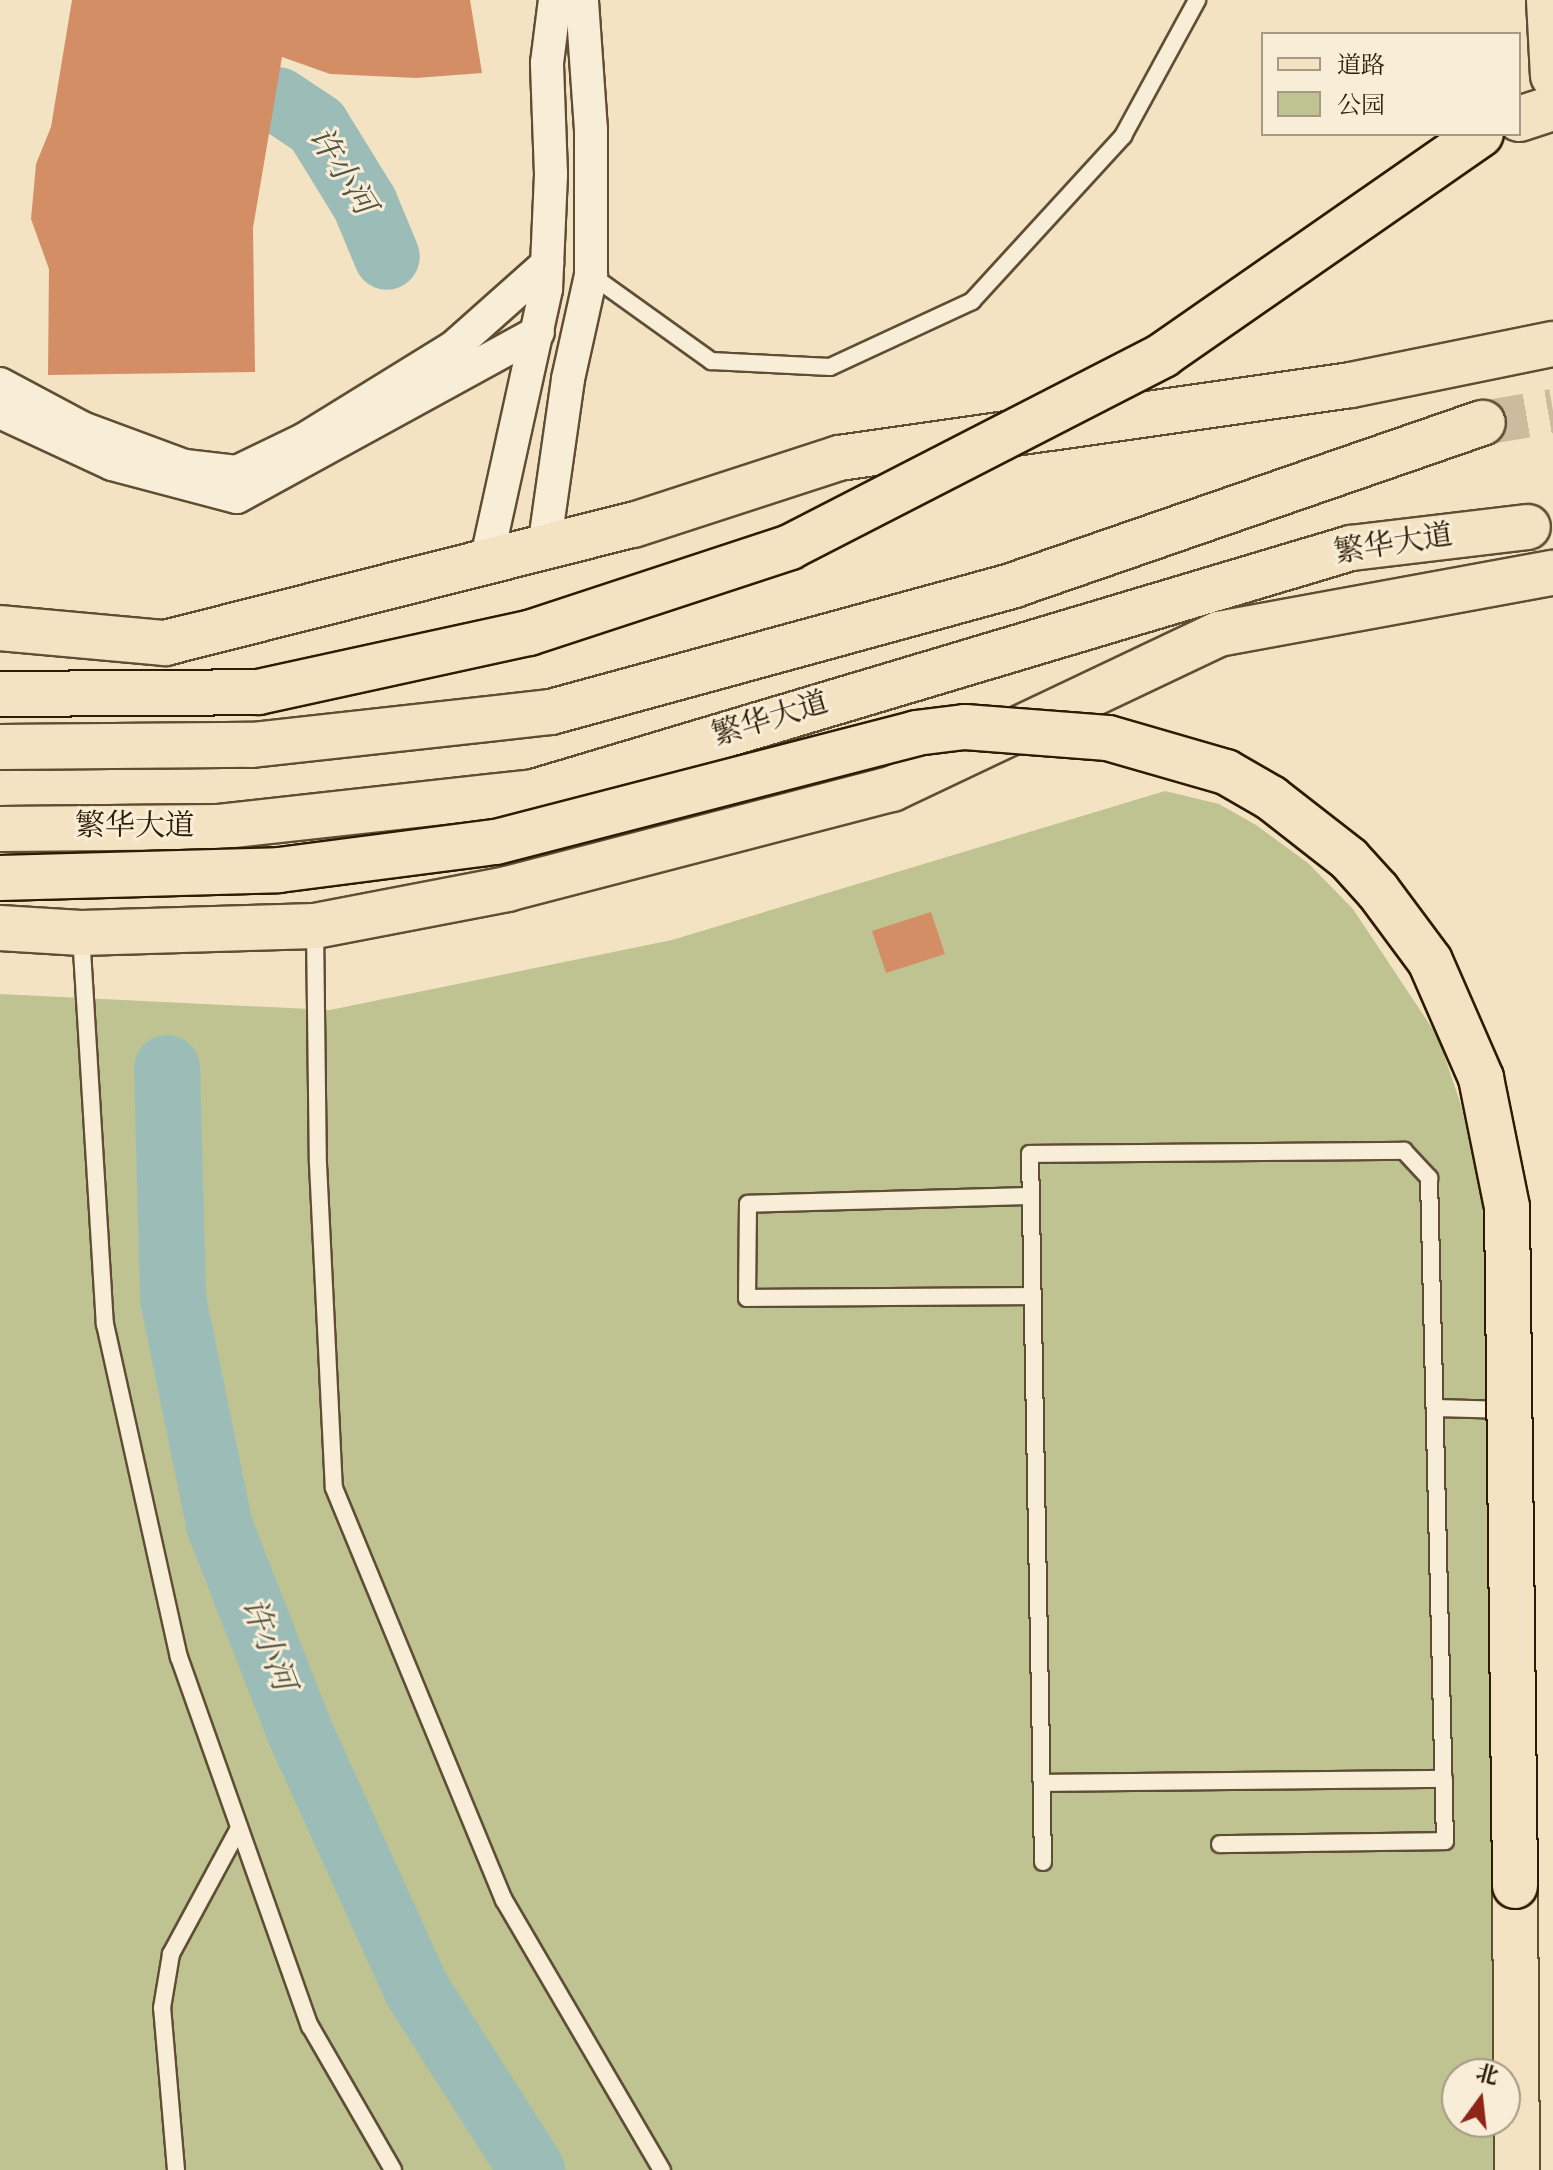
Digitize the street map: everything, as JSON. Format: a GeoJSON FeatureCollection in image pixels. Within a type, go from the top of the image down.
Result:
{"type":"FeatureCollection","features":[{"type":"Feature","properties":{"kind":"main road"},"geometry":{"type":"LineString","coordinates":[[1549,0],[1553,76]]}},
{"type":"Feature","properties":{"kind":"main road"},"geometry":{"type":"LineString","coordinates":[[1521,118],[1553,108]]}},
{"type":"Feature","properties":{"kind":"main road"},"geometry":{"type":"LineString","coordinates":[[0,694],[258,692],[529,633],[790,547],[1163,355],[1478,136]]}},
{"type":"Feature","properties":{"kind":"main road"},"geometry":{"type":"LineString","coordinates":[[0,628],[165,643],[633,525],[839,458],[1351,385],[1553,344]]}},
{"type":"Feature","properties":{"kind":"main road"},"geometry":{"type":"LineString","coordinates":[[0,747],[252,745],[551,712],[1014,585],[1483,423]]}},
{"type":"Feature","properties":{"kind":"main road","name":"繁华大道"},"geometry":{"type":"LineString","coordinates":[[0,829],[217,827],[534,792],[1351,548],[1528,527]]}},
{"type":"Feature","properties":{"kind":"main road"},"geometry":{"type":"LineString","coordinates":[[0,928],[81,933],[315,926],[507,889],[892,789],[1219,634],[1553,573]]}},
{"type":"Feature","properties":{"kind":"main road"},"geometry":{"type":"LineString","coordinates":[[0,878],[279,870],[496,842],[916,733],[965,727],[1108,738],[1183,757],[1226,772],[1271,798],[1349,859],[1430,961],[1481,1078],[1507,1207],[1517,2170]]}},
{"type":"Feature","properties":{"kind":"street"},"geometry":{"type":"LineString","coordinates":[[486,562],[538,332],[547,264],[547,63],[555,0]]}},
{"type":"Feature","properties":{"kind":"street"},"geometry":{"type":"LineString","coordinates":[[544,548],[568,379],[591,275],[591,130],[582,0]]}},
{"type":"Feature","properties":{"kind":"street"},"geometry":{"type":"LineString","coordinates":[[0,384],[82,428],[185,466],[237,472],[305,439],[454,347],[547,264]]}},
{"type":"Feature","properties":{"kind":"street"},"geometry":{"type":"LineString","coordinates":[[0,412],[112,464],[237,497],[538,332]]}},
{"type":"Feature","properties":{"kind":"lane"},"geometry":{"type":"LineString","coordinates":[[591,275],[711,361],[830,367],[972,301],[1123,136],[1197,0]]}},
{"type":"Feature","properties":{"kind":"lane"},"geometry":{"type":"LineString","coordinates":[[315,926],[318,1164],[334,1488],[504,1900],[662,2170]]}},
{"type":"Feature","properties":{"kind":"lane"},"geometry":{"type":"LineString","coordinates":[[81,933],[105,1324],[179,1657],[310,2026],[393,2170]]}},
{"type":"Feature","properties":{"kind":"lane"},"geometry":{"type":"LineString","coordinates":[[1043,1862],[1030,1154],[1404,1151],[1429,1178],[1445,1841],[1220,1844]]}},
{"type":"Feature","properties":{"kind":"lane"},"geometry":{"type":"LineString","coordinates":[[1030,1196],[748,1204],[747,1298],[1032,1296]]}},
{"type":"Feature","properties":{"kind":"lane"},"geometry":{"type":"LineString","coordinates":[[1435,1408],[1511,1410]]}},
{"type":"Feature","properties":{"kind":"lane"},"geometry":{"type":"LineString","coordinates":[[1042,1783],[1444,1779]]}},
{"type":"Feature","properties":{"kind":"lane"},"geometry":{"type":"LineString","coordinates":[[176,2170],[162,2008],[171,1954],[239,1828]]}},
{"type":"Feature","properties":{"kind":"green space"},"geometry":{"type":"Polygon","coordinates":[[[1165,791],[1219,804],[1256,825],[1308,863],[1353,909],[1438,1037],[1462,1108],[1481,1196],[1492,1293],[1504,2058],[1441,2058],[1441,2138],[1505,2138],[1506,2170],[0,2170],[0,994],[330,1010],[672,940],[1165,791]]]}},
{"type":"Feature","properties":{"kind":"building"},"geometry":{"type":"Polygon","coordinates":[[[72,0],[470,0],[482,73],[416,78],[330,74],[282,57],[253,228],[255,372],[48,375],[49,269],[31,219],[36,164],[51,127],[72,0]]]}},
{"type":"Feature","properties":{"kind":"building"},"geometry":{"type":"Polygon","coordinates":[[[931,912],[945,954],[886,973],[872,931],[931,912]]]}},
{"type":"Feature","properties":{"kind":"waterway","name":"许小河"},"geometry":{"type":"LineString","coordinates":[[278,100],[317,126],[365,204],[387,257]]}},
{"type":"Feature","properties":{"kind":"waterway","name":"许小河"},"geometry":{"type":"LineString","coordinates":[[167,1068],[173,1299],[220,1527],[299,1730],[417,1990],[532,2170]]}},
{"type":"Feature","properties":{"kind":"tunnel"},"geometry":{"type":"LineString","coordinates":[[1483,423],[1553,411]]}}]}
